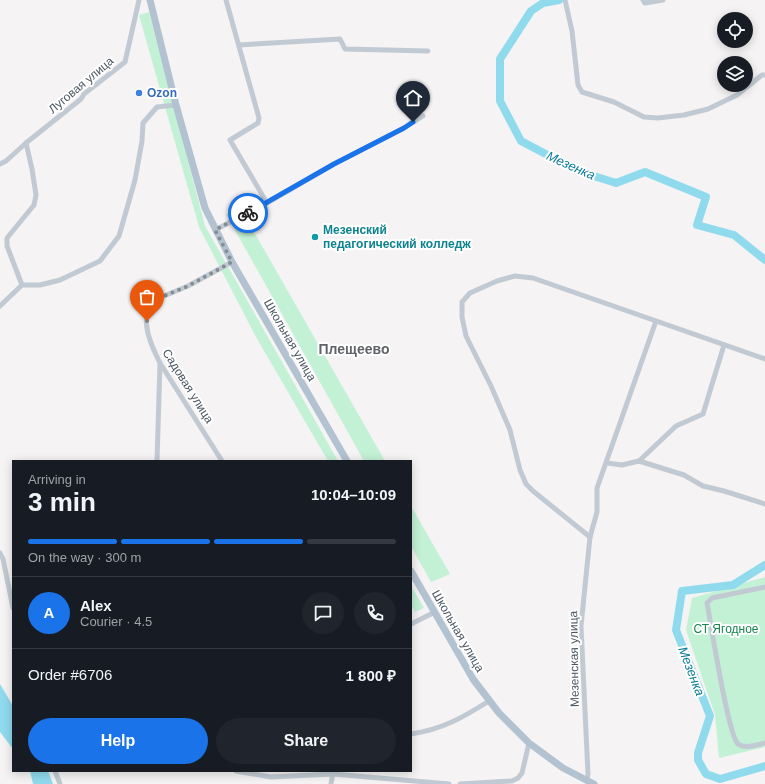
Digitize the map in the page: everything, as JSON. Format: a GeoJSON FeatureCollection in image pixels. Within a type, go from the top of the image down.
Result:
{"type":"FeatureCollection","features":[{"type":"Feature","properties":{"kind":"main road","name":"Школьная улица"},"geometry":{"type":"LineString","coordinates":[[150,0],[176,105],[206,208],[215,230],[346,460]]}},
{"type":"Feature","properties":{"kind":"main road","name":"Школьная улица"},"geometry":{"type":"LineString","coordinates":[[412,573],[473,679],[499,713],[529,743],[563,768],[591,783]]}},
{"type":"Feature","properties":{"kind":"street","name":"Луговая улица"},"geometry":{"type":"LineString","coordinates":[[0,164],[6,161],[81,99],[84,94],[125,62],[139,0]]}},
{"type":"Feature","properties":{"kind":"street"},"geometry":{"type":"LineString","coordinates":[[226,0],[259,118],[258,123],[230,140],[267,203]]}},
{"type":"Feature","properties":{"kind":"street"},"geometry":{"type":"LineString","coordinates":[[643,1],[663,0]]}},
{"type":"Feature","properties":{"kind":"street"},"geometry":{"type":"LineString","coordinates":[[565,1],[572,31],[578,85],[582,92],[614,102],[644,117],[658,118],[684,115],[708,109],[737,95],[765,75]]}},
{"type":"Feature","properties":{"kind":"street"},"geometry":{"type":"LineString","coordinates":[[239,44],[340,39],[345,49],[428,51]]}},
{"type":"Feature","properties":{"kind":"street"},"geometry":{"type":"LineString","coordinates":[[0,306],[22,285],[40,285],[60,280],[100,261],[119,236],[135,180],[142,141],[143,123],[157,107],[176,105]]}},
{"type":"Feature","properties":{"kind":"street"},"geometry":{"type":"LineString","coordinates":[[215,230],[267,203],[334,164],[404,128],[423,116]]}},
{"type":"Feature","properties":{"kind":"street"},"geometry":{"type":"LineString","coordinates":[[22,285],[7,246],[7,238],[34,205],[36,195],[26,143]]}},
{"type":"Feature","properties":{"kind":"street","name":"Садовая улица"},"geometry":{"type":"LineString","coordinates":[[221,460],[160,362],[149,339],[147,312],[152,301],[157,298],[188,286],[232,262]]}},
{"type":"Feature","properties":{"kind":"street"},"geometry":{"type":"LineString","coordinates":[[590,537],[526,484],[520,470],[510,430],[491,386],[466,336],[462,317],[462,302],[470,293],[497,281],[516,276],[533,278],[765,359]]}},
{"type":"Feature","properties":{"kind":"street","name":"Мезенская улица"},"geometry":{"type":"LineString","coordinates":[[591,783],[588,774],[581,626],[590,537],[597,512],[597,488],[607,464],[656,321]]}},
{"type":"Feature","properties":{"kind":"street"},"geometry":{"type":"LineString","coordinates":[[607,464],[622,465],[639,461],[676,426],[703,414],[724,345]]}},
{"type":"Feature","properties":{"kind":"street"},"geometry":{"type":"LineString","coordinates":[[157,460],[160,362]]}},
{"type":"Feature","properties":{"kind":"street"},"geometry":{"type":"LineString","coordinates":[[639,461],[684,475],[703,486],[765,504]]}},
{"type":"Feature","properties":{"kind":"street"},"geometry":{"type":"LineString","coordinates":[[0,553],[3,559],[12,603]]}},
{"type":"Feature","properties":{"kind":"street"},"geometry":{"type":"LineString","coordinates":[[765,587],[712,598],[707,603],[729,719],[735,740],[742,746],[765,743]]}},
{"type":"Feature","properties":{"kind":"street"},"geometry":{"type":"LineString","coordinates":[[412,624],[435,612]]}},
{"type":"Feature","properties":{"kind":"street"},"geometry":{"type":"LineString","coordinates":[[412,734],[437,729],[451,723],[489,701]]}},
{"type":"Feature","properties":{"kind":"street"},"geometry":{"type":"LineString","coordinates":[[460,784],[512,781],[518,778],[522,773],[529,743]]}},
{"type":"Feature","properties":{"kind":"street"},"geometry":{"type":"LineString","coordinates":[[55,772],[60,784]]}},
{"type":"Feature","properties":{"kind":"street"},"geometry":{"type":"LineString","coordinates":[[242,772],[271,777],[333,773],[449,784]]}},
{"type":"Feature","properties":{"kind":"street"},"geometry":{"type":"LineString","coordinates":[[331,784],[333,773]]}},
{"type":"Feature","properties":{"kind":"green space"},"geometry":{"type":"Polygon","coordinates":[[[149,12],[205,226],[337,460],[327,460],[256,337],[199,227],[139,15],[149,12]]]}},
{"type":"Feature","properties":{"kind":"green space"},"geometry":{"type":"Polygon","coordinates":[[[242,211],[384,460],[363,460],[226,214],[242,211]]]}},
{"type":"Feature","properties":{"kind":"green space"},"geometry":{"type":"Polygon","coordinates":[[[412,508],[450,574],[431,582],[412,548],[412,508]]]}},
{"type":"Feature","properties":{"kind":"green space","name":"СТ Ягодное"},"geometry":{"type":"Polygon","coordinates":[[[765,577],[765,747],[719,758],[715,715],[686,630],[692,598],[765,577]]]}},
{"type":"Feature","properties":{"kind":"green space"},"geometry":{"type":"Polygon","coordinates":[[[412,588],[424,608],[415,612],[412,607],[412,588]]]}},
{"type":"Feature","properties":{"kind":"water"},"geometry":{"type":"Polygon","coordinates":[[[0,684],[12,704],[12,748],[0,732],[0,684]]]}},
{"type":"Feature","properties":{"kind":"water"},"geometry":{"type":"Polygon","coordinates":[[[30,772],[48,772],[53,784],[33,784],[30,772]]]}},
{"type":"Feature","properties":{"kind":"waterway","name":"Мезенка"},"geometry":{"type":"LineString","coordinates":[[559,0],[543,3],[531,11],[500,59],[500,101],[521,141],[578,171],[616,183],[645,172],[706,197],[697,225],[734,235],[765,260]]}},
{"type":"Feature","properties":{"kind":"waterway","name":"Мезенка"},"geometry":{"type":"LineString","coordinates":[[765,565],[733,585],[682,591],[676,630],[710,716],[698,753],[698,760],[706,774],[720,779],[765,766]]}},
{"type":"Feature","properties":{"kind":"way so far"},"geometry":{"type":"LineString","coordinates":[[147,321],[147,312],[152,301],[188,286],[232,262],[215,230],[248,213]]}},
{"type":"Feature","properties":{"kind":"place","name":"Ozon"},"geometry":{"type":"Point","coordinates":[139,93]}},
{"type":"Feature","properties":{"kind":"place","name":"Мезенский педагогический колледж"},"geometry":{"type":"Point","coordinates":[315,237]}},
{"type":"Feature","properties":{"kind":"district","name":"Плещеево"},"geometry":{"type":"Point","coordinates":[354,349]}},
{"type":"Feature","properties":{"kind":"route"},"geometry":{"type":"LineString","coordinates":[[248,213],[334,164],[413,122]]}}]}
